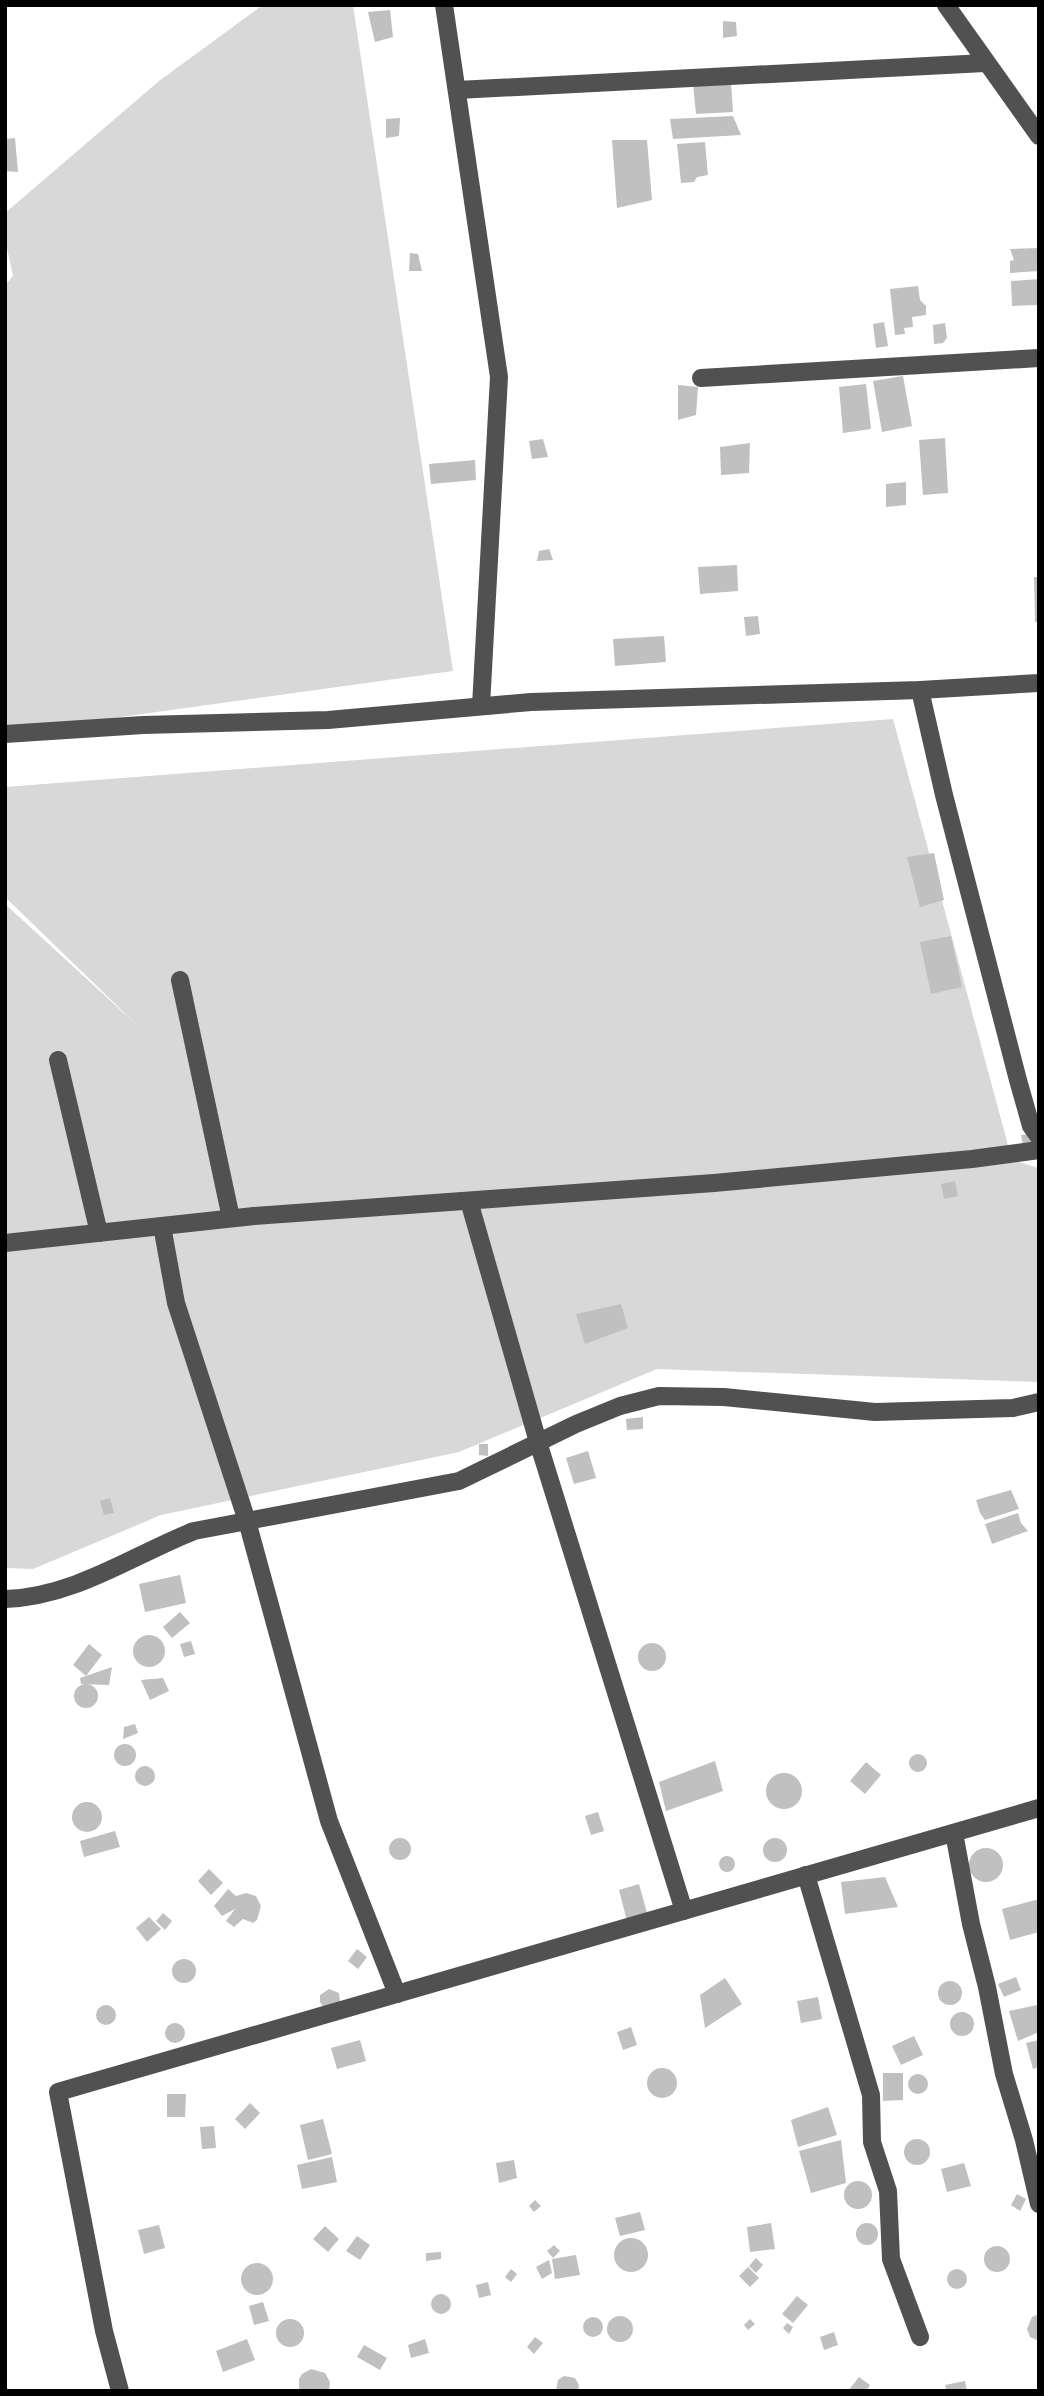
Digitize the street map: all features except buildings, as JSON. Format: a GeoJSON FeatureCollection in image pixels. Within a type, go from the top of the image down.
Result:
{"type":"FeatureCollection","features":[{"type":"Feature","properties":{"kind":"street"},"geometry":{"type":"LineString","coordinates":[[444,5],[499,377],[481,706]]}},
{"type":"Feature","properties":{"kind":"street"},"geometry":{"type":"LineString","coordinates":[[946,5],[1039,136]]}},
{"type":"Feature","properties":{"kind":"street"},"geometry":{"type":"LineString","coordinates":[[457,90],[985,63]]}},
{"type":"Feature","properties":{"kind":"street"},"geometry":{"type":"LineString","coordinates":[[701,378],[1039,358]]}},
{"type":"Feature","properties":{"kind":"street"},"geometry":{"type":"LineString","coordinates":[[5,734],[143,725],[328,720],[584,700],[920,690],[1039,683]]}},
{"type":"Feature","properties":{"kind":"street"},"geometry":{"type":"LineString","coordinates":[[920,690],[947,808],[1008,1042],[1031,1126],[1039,1137]]}},
{"type":"Feature","properties":{"kind":"street"},"geometry":{"type":"LineString","coordinates":[[180,980],[231,1219]]}},
{"type":"Feature","properties":{"kind":"street"},"geometry":{"type":"LineString","coordinates":[[58,1059],[99,1233]]}},
{"type":"Feature","properties":{"kind":"street"},"geometry":{"type":"LineString","coordinates":[[5,1242],[231,1219],[715,1183],[972,1160],[1039,1150]]}},
{"type":"Feature","properties":{"kind":"street"},"geometry":{"type":"LineString","coordinates":[[469,1201],[538,1442],[684,1911]]}},
{"type":"Feature","properties":{"kind":"street"},"geometry":{"type":"LineString","coordinates":[[162,1226],[176,1303],[247,1521],[329,1821],[397,1994]]}},
{"type":"Feature","properties":{"kind":"street"},"geometry":{"type":"LineString","coordinates":[[5,1599],[55,1591],[105,1572],[160,1544],[194,1531],[459,1481],[576,1423],[620,1406],[659,1396],[724,1397],[875,1412],[1013,1408],[1039,1402]]}},
{"type":"Feature","properties":{"kind":"street"},"geometry":{"type":"LineString","coordinates":[[120,2391],[104,2331],[58,2092],[1039,1808]]}},
{"type":"Feature","properties":{"kind":"street"},"geometry":{"type":"LineString","coordinates":[[954,1833],[1004,2074],[1024,2140],[1039,2204]]}},
{"type":"Feature","properties":{"kind":"street"},"geometry":{"type":"LineString","coordinates":[[806,1875],[871,2095],[872,2142],[888,2191],[891,2259],[920,2337]]}},
{"type":"Feature","properties":{"kind":"shaded area"},"geometry":{"type":"Polygon","coordinates":[[[263,5],[353,5],[453,671],[5,733],[5,285],[13,276],[5,239],[5,213],[159,81],[263,5]]]}},
{"type":"Feature","properties":{"kind":"shaded area"},"geometry":{"type":"Polygon","coordinates":[[[893,719],[1012,1160],[1039,1168],[1039,1382],[657,1369],[459,1452],[161,1515],[33,1569],[5,1568],[5,904],[137,1025],[5,897],[5,787],[893,719]]]}}]}
